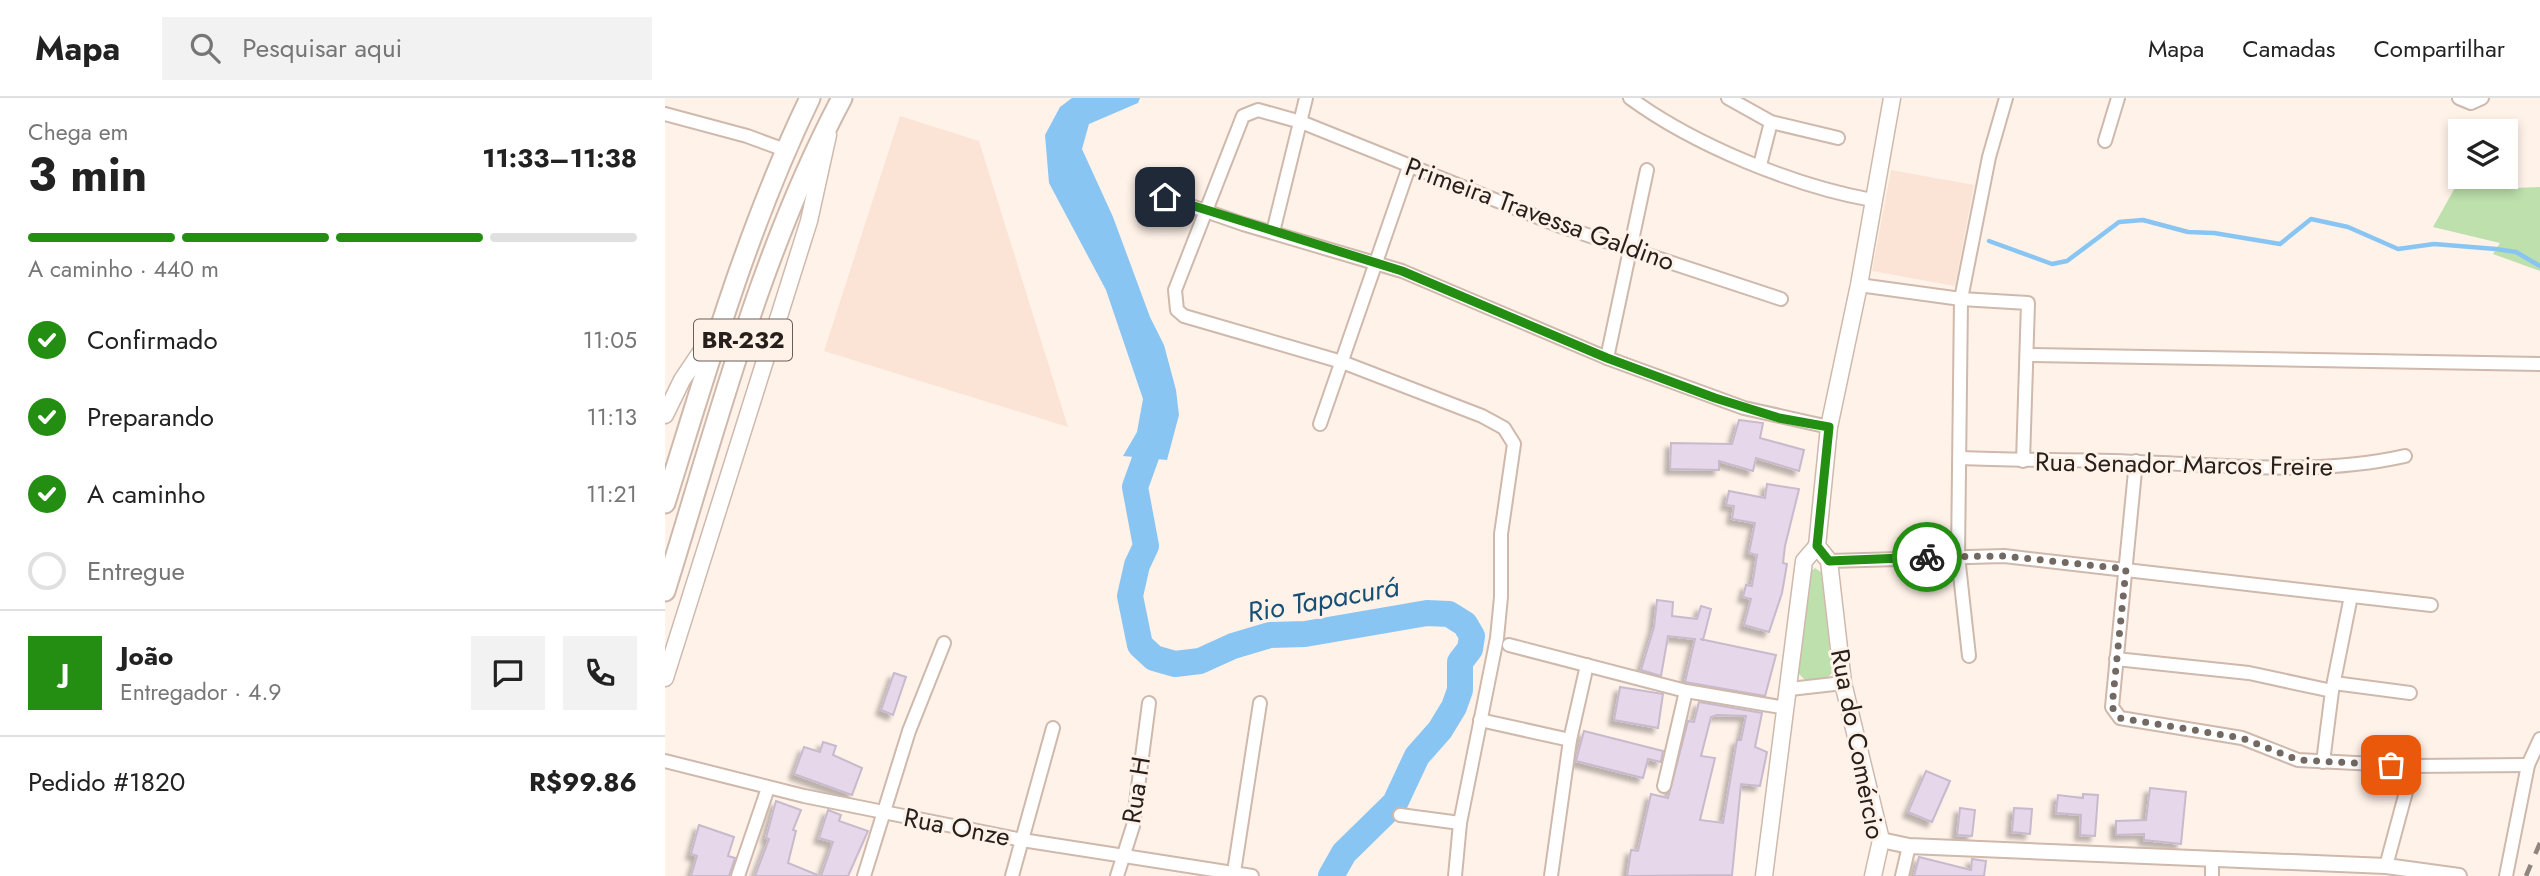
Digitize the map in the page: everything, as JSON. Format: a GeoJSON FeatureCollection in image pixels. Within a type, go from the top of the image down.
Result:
{"type":"FeatureCollection","features":[{"type":"Feature","properties":{"kind":"highway","name":"BR-232"},"geometry":{"type":"LineString","coordinates":[[665,503],[741,261],[785,150],[810,98]]}},
{"type":"Feature","properties":{"kind":"highway","name":"BR-232"},"geometry":{"type":"LineString","coordinates":[[665,591],[761,283],[829,122],[842,98]]}},
{"type":"Feature","properties":{"kind":"main road"},"geometry":{"type":"LineString","coordinates":[[1764,876],[1790,689],[1804,561],[1817,546],[1829,427],[1859,285],[1892,98]]}},
{"type":"Feature","properties":{"kind":"main road"},"geometry":{"type":"LineString","coordinates":[[665,678],[809,221],[825,153],[829,122]]}},
{"type":"Feature","properties":{"kind":"main road"},"geometry":{"type":"LineString","coordinates":[[665,415],[682,380],[722,321]]}},
{"type":"Feature","properties":{"kind":"main road"},"geometry":{"type":"LineString","coordinates":[[665,384],[682,380]]}},
{"type":"Feature","properties":{"kind":"main road"},"geometry":{"type":"LineString","coordinates":[[1817,546],[1829,561]]}},
{"type":"Feature","properties":{"kind":"main road","name":"Rua do Comércio"},"geometry":{"type":"LineString","coordinates":[[1829,561],[1843,683],[1881,840],[1873,876]]}},
{"type":"Feature","properties":{"kind":"street"},"geometry":{"type":"LineString","coordinates":[[1273,232],[1305,98]]}},
{"type":"Feature","properties":{"kind":"street"},"geometry":{"type":"LineString","coordinates":[[1630,98],[1697,140],[1844,195],[1872,200]]}},
{"type":"Feature","properties":{"kind":"street"},"geometry":{"type":"LineString","coordinates":[[1728,98],[1771,122],[1837,138]]}},
{"type":"Feature","properties":{"kind":"street"},"geometry":{"type":"LineString","coordinates":[[1969,656],[1958,556],[1961,299],[1989,157],[2006,98]]}},
{"type":"Feature","properties":{"kind":"street"},"geometry":{"type":"LineString","coordinates":[[2105,141],[2118,98]]}},
{"type":"Feature","properties":{"kind":"street"},"geometry":{"type":"LineString","coordinates":[[2459,98],[2471,103],[2482,98]]}},
{"type":"Feature","properties":{"kind":"street","name":"Primeira Travessa Galdino"},"geometry":{"type":"LineString","coordinates":[[1342,362],[1184,316],[1175,306],[1175,290],[1243,116],[1258,110],[1301,122],[1409,167],[1629,249],[1781,299]]}},
{"type":"Feature","properties":{"kind":"street"},"geometry":{"type":"LineString","coordinates":[[665,114],[747,136],[785,150]]}},
{"type":"Feature","properties":{"kind":"street"},"geometry":{"type":"LineString","coordinates":[[1760,165],[1771,122]]}},
{"type":"Feature","properties":{"kind":"street"},"geometry":{"type":"LineString","coordinates":[[1320,424],[1409,167]]}},
{"type":"Feature","properties":{"kind":"street"},"geometry":{"type":"LineString","coordinates":[[1607,358],[1647,170]]}},
{"type":"Feature","properties":{"kind":"street"},"geometry":{"type":"LineString","coordinates":[[1145,190],[1402,271],[1607,358],[1744,408],[1829,427]]}},
{"type":"Feature","properties":{"kind":"street"},"geometry":{"type":"LineString","coordinates":[[1859,285],[1961,299],[2028,303],[2029,355],[2023,461]]}},
{"type":"Feature","properties":{"kind":"street"},"geometry":{"type":"LineString","coordinates":[[2029,355],[2296,362],[2540,364]]}},
{"type":"Feature","properties":{"kind":"street"},"geometry":{"type":"LineString","coordinates":[[1342,362],[1492,420],[1512,438],[1515,451],[1501,534],[1500,612],[1460,823],[1455,876]]}},
{"type":"Feature","properties":{"kind":"street","name":"Rua Senador Marcos Freire"},"geometry":{"type":"LineString","coordinates":[[1961,458],[2136,461],[2290,469],[2341,468],[2405,456]]}},
{"type":"Feature","properties":{"kind":"street"},"geometry":{"type":"LineString","coordinates":[[2136,461],[2112,707],[2120,718],[2242,738],[2298,760],[2413,766],[2528,765]]}},
{"type":"Feature","properties":{"kind":"street"},"geometry":{"type":"LineString","coordinates":[[1829,561],[2004,556],[2431,605]]}},
{"type":"Feature","properties":{"kind":"street"},"geometry":{"type":"LineString","coordinates":[[2323,762],[2333,687],[2351,596]]}},
{"type":"Feature","properties":{"kind":"street"},"geometry":{"type":"LineString","coordinates":[[864,876],[909,731],[944,643]]}},
{"type":"Feature","properties":{"kind":"street"},"geometry":{"type":"LineString","coordinates":[[1509,645],[1686,691],[1786,708]]}},
{"type":"Feature","properties":{"kind":"street"},"geometry":{"type":"LineString","coordinates":[[2116,659],[2249,673],[2333,687],[2410,693]]}},
{"type":"Feature","properties":{"kind":"street"},"geometry":{"type":"LineString","coordinates":[[1551,876],[1570,740],[1587,665]]}},
{"type":"Feature","properties":{"kind":"street"},"geometry":{"type":"LineString","coordinates":[[1790,689],[1843,683]]}},
{"type":"Feature","properties":{"kind":"street"},"geometry":{"type":"LineString","coordinates":[[1664,786],[1686,691]]}},
{"type":"Feature","properties":{"kind":"street","name":"Rua H"},"geometry":{"type":"LineString","coordinates":[[1117,876],[1133,826],[1149,703]]}},
{"type":"Feature","properties":{"kind":"street"},"geometry":{"type":"LineString","coordinates":[[1234,873],[1260,703]]}},
{"type":"Feature","properties":{"kind":"street"},"geometry":{"type":"LineString","coordinates":[[1480,720],[1570,740]]}},
{"type":"Feature","properties":{"kind":"street"},"geometry":{"type":"LineString","coordinates":[[1012,876],[1053,728]]}},
{"type":"Feature","properties":{"kind":"street"},"geometry":{"type":"LineString","coordinates":[[2506,876],[2528,765],[2540,739]]}},
{"type":"Feature","properties":{"kind":"street","name":"Rua Onze"},"geometry":{"type":"LineString","coordinates":[[665,762],[768,788],[1022,840],[1252,876]]}},
{"type":"Feature","properties":{"kind":"street"},"geometry":{"type":"LineString","coordinates":[[2386,866],[2413,766]]}},
{"type":"Feature","properties":{"kind":"street"},"geometry":{"type":"LineString","coordinates":[[738,876],[768,788]]}},
{"type":"Feature","properties":{"kind":"street"},"geometry":{"type":"LineString","coordinates":[[1400,815],[1460,823]]}},
{"type":"Feature","properties":{"kind":"street"},"geometry":{"type":"LineString","coordinates":[[1881,840],[1909,846],[2386,866],[2459,876]]}},
{"type":"Feature","properties":{"kind":"street"},"geometry":{"type":"LineString","coordinates":[[1902,876],[1909,846]]}},
{"type":"Feature","properties":{"kind":"street"},"geometry":{"type":"LineString","coordinates":[[2211,876],[2212,858]]}},
{"type":"Feature","properties":{"kind":"shaded area"},"geometry":{"type":"Polygon","coordinates":[[[900,116],[979,141],[1068,427],[824,351],[900,116]]]}},
{"type":"Feature","properties":{"kind":"shaded area"},"geometry":{"type":"Polygon","coordinates":[[[1891,170],[1974,185],[1955,286],[1872,271],[1891,170]]]}},
{"type":"Feature","properties":{"kind":"green space"},"geometry":{"type":"Polygon","coordinates":[[[2540,187],[2540,271],[2493,254],[2500,243],[2433,227],[2454,189],[2540,187]]]}},
{"type":"Feature","properties":{"kind":"green space"},"geometry":{"type":"Polygon","coordinates":[[[1815,568],[1822,573],[1832,673],[1827,678],[1805,680],[1797,672],[1808,574],[1815,568]]]}},
{"type":"Feature","properties":{"kind":"water"},"geometry":{"type":"Polygon","coordinates":[[[1072,98],[1140,98],[1138,103],[1089,124],[1082,149],[1113,217],[1150,317],[1164,345],[1176,390],[1179,415],[1167,460],[1123,456],[1137,432],[1143,399],[1106,290],[1049,183],[1045,135],[1060,107],[1072,98]]]}},
{"type":"Feature","properties":{"kind":"building"},"geometry":{"type":"Polygon","coordinates":[[[1739,420],[1763,423],[1760,438],[1804,450],[1799,471],[1756,458],[1753,471],[1719,461],[1719,470],[1670,469],[1671,443],[1732,444],[1739,420]]]}},
{"type":"Feature","properties":{"kind":"building"},"geometry":{"type":"Polygon","coordinates":[[[1767,484],[1799,489],[1785,546],[1783,563],[1787,564],[1782,593],[1769,632],[1744,625],[1751,599],[1743,597],[1746,585],[1752,586],[1757,555],[1749,553],[1755,523],[1732,519],[1734,506],[1726,505],[1729,491],[1765,498],[1767,484]]]}},
{"type":"Feature","properties":{"kind":"building"},"geometry":{"type":"Polygon","coordinates":[[[1657,600],[1673,602],[1672,616],[1697,619],[1701,606],[1711,609],[1703,640],[1776,655],[1765,696],[1685,682],[1695,639],[1668,636],[1661,676],[1641,670],[1654,627],[1657,600]]]}},
{"type":"Feature","properties":{"kind":"building"},"geometry":{"type":"Polygon","coordinates":[[[894,673],[906,677],[893,715],[881,710],[894,673]]]}},
{"type":"Feature","properties":{"kind":"building"},"geometry":{"type":"Polygon","coordinates":[[[1620,687],[1663,694],[1658,728],[1614,720],[1620,687]]]}},
{"type":"Feature","properties":{"kind":"building"},"geometry":{"type":"Polygon","coordinates":[[[1699,702],[1762,713],[1755,747],[1767,752],[1760,786],[1741,784],[1732,875],[1627,876],[1631,850],[1638,851],[1651,794],[1668,798],[1688,721],[1694,722],[1699,702]],[[1746,716],[1711,717],[1701,756],[1715,758],[1700,820],[1723,823],[1737,740],[1741,740],[1746,716]]]}},
{"type":"Feature","properties":{"kind":"building"},"geometry":{"type":"Polygon","coordinates":[[[1584,731],[1663,751],[1661,762],[1648,759],[1643,778],[1576,761],[1584,731]]]}},
{"type":"Feature","properties":{"kind":"building"},"geometry":{"type":"Polygon","coordinates":[[[823,742],[836,746],[833,755],[862,768],[852,795],[794,774],[804,747],[820,752],[823,742]]]}},
{"type":"Feature","properties":{"kind":"building"},"geometry":{"type":"Polygon","coordinates":[[[1926,771],[1950,781],[1932,822],[1908,812],[1926,771]]]}},
{"type":"Feature","properties":{"kind":"building"},"geometry":{"type":"Polygon","coordinates":[[[2150,788],[2186,792],[2181,844],[2144,840],[2144,834],[2116,835],[2116,821],[2146,820],[2150,788]]]}},
{"type":"Feature","properties":{"kind":"building"},"geometry":{"type":"Polygon","coordinates":[[[2083,794],[2098,795],[2095,836],[2080,835],[2081,815],[2056,813],[2058,795],[2083,798],[2083,794]]]}},
{"type":"Feature","properties":{"kind":"building"},"geometry":{"type":"Polygon","coordinates":[[[776,801],[801,810],[793,830],[796,831],[788,863],[820,876],[755,876],[769,839],[766,838],[776,801]]]}},
{"type":"Feature","properties":{"kind":"building"},"geometry":{"type":"Polygon","coordinates":[[[1960,808],[1975,810],[1972,836],[1957,835],[1960,808]]]}},
{"type":"Feature","properties":{"kind":"building"},"geometry":{"type":"Polygon","coordinates":[[[2014,808],[2032,809],[2030,834],[2012,832],[2014,808]]]}},
{"type":"Feature","properties":{"kind":"building"},"geometry":{"type":"Polygon","coordinates":[[[828,810],[841,815],[839,821],[868,831],[848,876],[821,876],[833,842],[819,838],[828,810]]]}},
{"type":"Feature","properties":{"kind":"building"},"geometry":{"type":"Polygon","coordinates":[[[699,825],[734,837],[728,856],[735,858],[729,876],[691,876],[697,856],[691,854],[699,825]]]}},
{"type":"Feature","properties":{"kind":"building"},"geometry":{"type":"Polygon","coordinates":[[[1919,857],[1971,870],[1972,859],[1986,861],[1984,876],[1914,876],[1919,857]]]}},
{"type":"Feature","properties":{"kind":"waterway"},"geometry":{"type":"LineString","coordinates":[[1989,241],[2052,264],[2067,261],[2119,222],[2143,220],[2188,232],[2214,233],[2280,244],[2311,219],[2348,227],[2398,249],[2434,244],[2496,249],[2516,252],[2540,266]]}},
{"type":"Feature","properties":{"kind":"waterway","name":"Rio Tapacurá"},"geometry":{"type":"LineString","coordinates":[[1157,426],[1135,487],[1146,546],[1137,565],[1130,596],[1140,645],[1154,658],[1175,664],[1200,661],[1233,646],[1270,635],[1305,634],[1427,613],[1449,614],[1465,624],[1472,636],[1470,649],[1460,662],[1460,690],[1454,707],[1440,730],[1417,756],[1395,803],[1344,853],[1331,876]]}},
{"type":"Feature","properties":{"kind":"railway"},"geometry":{"type":"LineString","coordinates":[[2526,876],[2540,843]]}},
{"type":"Feature","properties":{"kind":"way so far"},"geometry":{"type":"LineString","coordinates":[[1927,557],[2004,556],[2126,569],[2112,707],[2120,718],[2242,738],[2298,760],[2391,765]]}},
{"type":"Feature","properties":{"kind":"route"},"geometry":{"type":"LineString","coordinates":[[1165,197],[1244,224],[1402,271],[1607,358],[1715,398],[1779,418],[1829,427],[1817,546],[1829,561],[1927,557]]}}]}
